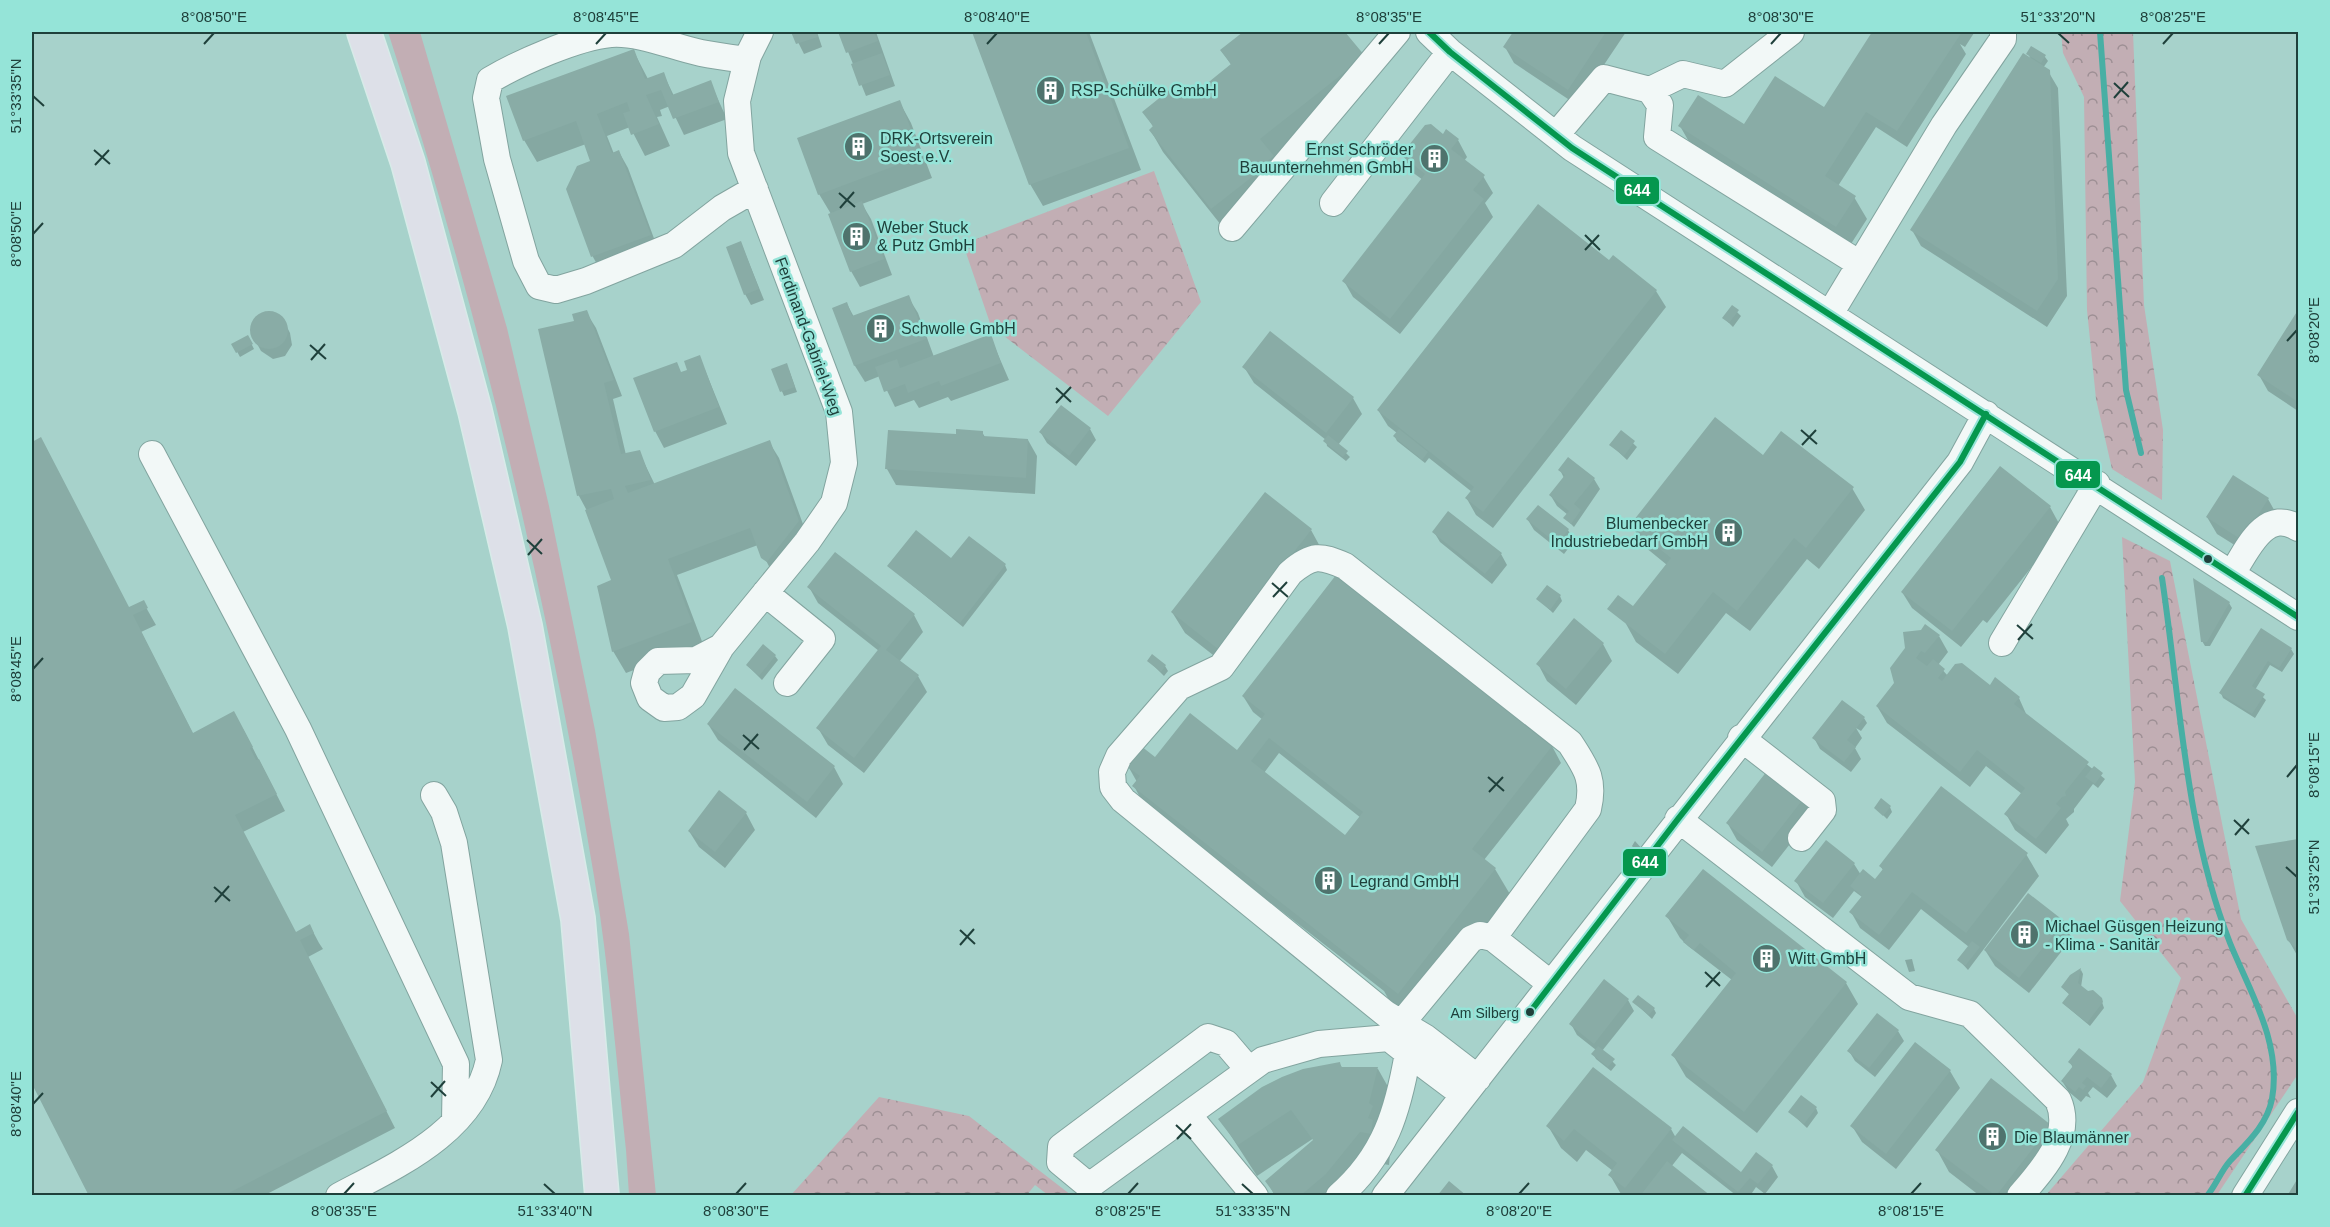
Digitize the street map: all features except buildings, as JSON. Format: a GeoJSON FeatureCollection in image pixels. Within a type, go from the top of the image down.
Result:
{"type":"FeatureCollection","features":[{"type":"Feature","properties":{"kind":"highway"},"geometry":{"type":"LineString","coordinates":[[364,32],[408,163],[476,411],[525,626],[578,920],[602,1196]]}},
{"type":"Feature","properties":{"kind":"street","name":"Ferdinand-Gabriel-Weg"},"geometry":{"type":"LineString","coordinates":[[721,647],[834,503],[844,463],[839,412],[741,153],[737,101],[747,60],[760,32]]}},
{"type":"Feature","properties":{"kind":"street"},"geometry":{"type":"LineString","coordinates":[[1429,32],[1450,52],[1556,135],[1830,314],[2097,484],[2298,617]]}},
{"type":"Feature","properties":{"kind":"street"},"geometry":{"type":"LineString","coordinates":[[1556,135],[1604,78],[1650,90],[1683,74],[1725,84],[1791,32]]}},
{"type":"Feature","properties":{"kind":"street"},"geometry":{"type":"LineString","coordinates":[[1830,314],[1944,125],[2003,39],[2003,32]]}},
{"type":"Feature","properties":{"kind":"street"},"geometry":{"type":"LineString","coordinates":[[747,60],[701,53],[639,37],[611,34],[582,41],[512,67],[490,80],[486,98],[497,159],[526,261],[540,286],[556,290],[576,284],[674,245],[722,208],[755,189]]}},
{"type":"Feature","properties":{"kind":"street"},"geometry":{"type":"LineString","coordinates":[[1232,228],[1384,36]]}},
{"type":"Feature","properties":{"kind":"street"},"geometry":{"type":"LineString","coordinates":[[1333,203],[1450,52]]}},
{"type":"Feature","properties":{"kind":"street"},"geometry":{"type":"LineString","coordinates":[[1650,90],[1660,105],[1657,137],[1860,264]]}},
{"type":"Feature","properties":{"kind":"street"},"geometry":{"type":"LineString","coordinates":[[1387,1195],[1741,738],[1960,462],[1986,414]]}},
{"type":"Feature","properties":{"kind":"street"},"geometry":{"type":"LineString","coordinates":[[152,454],[298,729],[456,1064],[455,1122]]}},
{"type":"Feature","properties":{"kind":"street"},"geometry":{"type":"LineString","coordinates":[[2002,643],[2097,484]]}},
{"type":"Feature","properties":{"kind":"street"},"geometry":{"type":"LineString","coordinates":[[2232,574],[2256,534],[2274,521],[2289,522],[2298,528]]}},
{"type":"Feature","properties":{"kind":"street"},"geometry":{"type":"LineString","coordinates":[[1471,1087],[1400,1038],[1386,1014],[1123,800],[1113,788],[1112,772],[1119,756],[1179,687],[1221,668],[1290,573],[1305,560],[1324,557],[1345,566],[1570,743],[1584,765],[1593,788],[1588,809],[1493,938]]}},
{"type":"Feature","properties":{"kind":"street"},"geometry":{"type":"LineString","coordinates":[[765,593],[822,639],[787,683]]}},
{"type":"Feature","properties":{"kind":"street"},"geometry":{"type":"LineString","coordinates":[[1741,738],[1822,801],[1822,810],[1801,838]]}},
{"type":"Feature","properties":{"kind":"street"},"geometry":{"type":"LineString","coordinates":[[339,1196],[406,1160],[455,1122],[480,1085],[489,1060],[454,843],[444,812],[434,795]]}},
{"type":"Feature","properties":{"kind":"street"},"geometry":{"type":"LineString","coordinates":[[1678,819],[1909,998],[1970,1014],[2058,1100],[2065,1115],[2059,1140],[2044,1168],[2020,1196]]}},
{"type":"Feature","properties":{"kind":"street"},"geometry":{"type":"LineString","coordinates":[[1339,1196],[1357,1180],[1389,1132],[1400,1038],[1471,939],[1480,935],[1493,938],[1551,984]]}},
{"type":"Feature","properties":{"kind":"street"},"geometry":{"type":"LineString","coordinates":[[1249,1071],[1226,1043],[1208,1037],[1061,1147],[1060,1162],[1089,1186],[1189,1116],[1249,1071],[1263,1060],[1319,1044],[1400,1038]]}},
{"type":"Feature","properties":{"kind":"street"},"geometry":{"type":"LineString","coordinates":[[2245,1196],[2298,1112]]}},
{"type":"Feature","properties":{"kind":"street"},"geometry":{"type":"LineString","coordinates":[[1189,1116],[1255,1196]]}},
{"type":"Feature","properties":{"kind":"green space"},"geometry":{"type":"Polygon","coordinates":[[[388,32],[420,32],[507,328],[549,506],[595,730],[629,934],[656,1195],[629,1195],[604,944],[594,876],[554,662],[507,450],[480,344],[421,135],[388,32]]]}},
{"type":"Feature","properties":{"kind":"green space"},"geometry":{"type":"Polygon","coordinates":[[[2061,32],[2133,32],[2144,305],[2163,430],[2162,500],[2112,469],[2096,399],[2087,310],[2084,97],[2063,53],[2061,32]]]}},
{"type":"Feature","properties":{"kind":"green space"},"geometry":{"type":"Polygon","coordinates":[[[1154,171],[1201,302],[1108,416],[991,326],[963,244],[1154,171]]]}},
{"type":"Feature","properties":{"kind":"green space"},"geometry":{"type":"Polygon","coordinates":[[[2122,537],[2170,561],[2241,919],[2298,1019],[2298,1074],[2217,1195],[2046,1195],[2143,1082],[2181,978],[2120,901],[2135,782],[2122,537]]]}},
{"type":"Feature","properties":{"kind":"green space"},"geometry":{"type":"Polygon","coordinates":[[[879,1097],[969,1116],[1071,1195],[1048,1195],[1035,1185],[1026,1196],[791,1195],[879,1097]]]}},
{"type":"Feature","properties":{"kind":"waterway"},"geometry":{"type":"LineString","coordinates":[[2100,32],[2126,390],[2141,453]]}},
{"type":"Feature","properties":{"kind":"waterway"},"geometry":{"type":"LineString","coordinates":[[2162,578],[2186,763],[2203,855],[2230,943],[2262,1018],[2268,1038],[2274,1078],[2272,1099],[2266,1117],[2256,1133],[2227,1165],[2207,1196]]}},
{"type":"Feature","properties":{"kind":"transit line","name":"644"},"geometry":{"type":"LineString","coordinates":[[1429,32],[1450,52],[1572,148],[2298,617]]}},
{"type":"Feature","properties":{"kind":"transit line","name":"644"},"geometry":{"type":"LineString","coordinates":[[1530,1012],[1678,819],[1960,462],[1986,414]]}},
{"type":"Feature","properties":{"kind":"transit line","name":"644"},"geometry":{"type":"LineString","coordinates":[[2245,1196],[2298,1112]]}},
{"type":"Feature","properties":{"kind":"place","name":"RSP-Schülke GmbH"},"geometry":{"type":"Point","coordinates":[1050,90]}},
{"type":"Feature","properties":{"kind":"place","name":"DRK-Ortsverein Soest e.V."},"geometry":{"type":"Point","coordinates":[859,147]}},
{"type":"Feature","properties":{"kind":"place","name":"Ernst Schröder Bauunternehmen GmbH"},"geometry":{"type":"Point","coordinates":[1434,158]}},
{"type":"Feature","properties":{"kind":"place","name":"Weber Stuck & Putz GmbH"},"geometry":{"type":"Point","coordinates":[856,236]}},
{"type":"Feature","properties":{"kind":"place","name":"Schwolle GmbH"},"geometry":{"type":"Point","coordinates":[880,328]}},
{"type":"Feature","properties":{"kind":"place","name":"Blumenbecker Industriebedarf GmbH"},"geometry":{"type":"Point","coordinates":[1729,532]}},
{"type":"Feature","properties":{"kind":"place","name":"Legrand GmbH"},"geometry":{"type":"Point","coordinates":[1329,881]}},
{"type":"Feature","properties":{"kind":"place","name":"Michael Güsgen Heizung - Klima - Sanitär"},"geometry":{"type":"Point","coordinates":[2024,935]}},
{"type":"Feature","properties":{"kind":"place","name":"Witt GmbH"},"geometry":{"type":"Point","coordinates":[1767,958]}},
{"type":"Feature","properties":{"kind":"place","name":"Am Silberg"},"geometry":{"type":"Point","coordinates":[1530,1012]}},
{"type":"Feature","properties":{"kind":"place","name":"Die Blaumänner"},"geometry":{"type":"Point","coordinates":[1993,1137]}}]}
